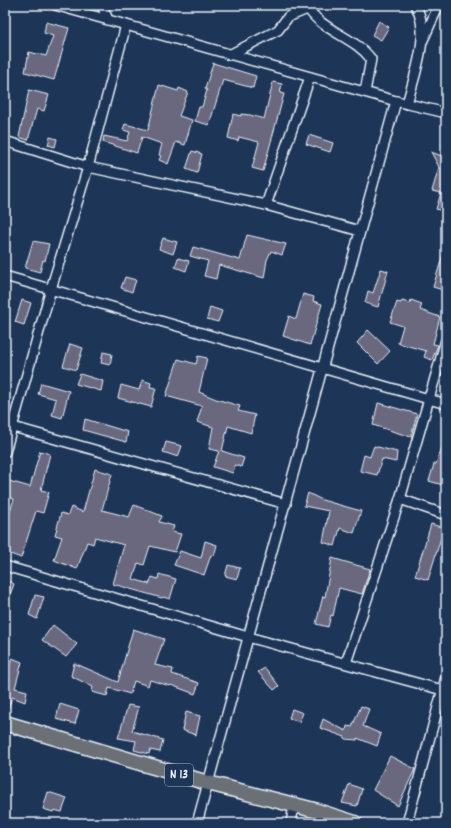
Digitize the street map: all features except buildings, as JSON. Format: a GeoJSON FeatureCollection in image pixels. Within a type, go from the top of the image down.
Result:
{"type":"FeatureCollection","features":[{"type":"Feature","properties":{"kind":"main road","name":"N 13"},"geometry":{"type":"LineString","coordinates":[[5,723],[208,783],[294,805],[355,823]]}},
{"type":"Feature","properties":{"kind":"street"},"geometry":{"type":"LineString","coordinates":[[55,5],[229,55],[407,104],[446,113]]}},
{"type":"Feature","properties":{"kind":"street"},"geometry":{"type":"LineString","coordinates":[[102,5],[108,20]]}},
{"type":"Feature","properties":{"kind":"street"},"geometry":{"type":"LineString","coordinates":[[229,55],[278,30],[288,17],[307,7],[317,5]]}},
{"type":"Feature","properties":{"kind":"street"},"geometry":{"type":"LineString","coordinates":[[415,5],[419,10],[423,40]]}},
{"type":"Feature","properties":{"kind":"street"},"geometry":{"type":"LineString","coordinates":[[407,104],[423,40],[439,5]]}},
{"type":"Feature","properties":{"kind":"street"},"geometry":{"type":"LineString","coordinates":[[307,7],[318,20],[365,51],[371,59],[365,92]]}},
{"type":"Feature","properties":{"kind":"street"},"geometry":{"type":"LineString","coordinates":[[5,452],[51,289],[88,167],[126,25]]}},
{"type":"Feature","properties":{"kind":"street"},"geometry":{"type":"LineString","coordinates":[[266,205],[310,77]]}},
{"type":"Feature","properties":{"kind":"street"},"geometry":{"type":"LineString","coordinates":[[197,823],[396,101]]}},
{"type":"Feature","properties":{"kind":"street"},"geometry":{"type":"LineString","coordinates":[[5,141],[88,167],[266,205],[360,231]]}},
{"type":"Feature","properties":{"kind":"street"},"geometry":{"type":"LineString","coordinates":[[5,276],[446,404]]}},
{"type":"Feature","properties":{"kind":"street"},"geometry":{"type":"LineString","coordinates":[[346,663],[400,499],[446,340]]}},
{"type":"Feature","properties":{"kind":"street"},"geometry":{"type":"LineString","coordinates":[[13,427],[286,504]]}},
{"type":"Feature","properties":{"kind":"street"},"geometry":{"type":"LineString","coordinates":[[400,499],[446,514]]}},
{"type":"Feature","properties":{"kind":"street"},"geometry":{"type":"LineString","coordinates":[[5,566],[248,637],[444,691]]}},
{"type":"Feature","properties":{"kind":"street"},"geometry":{"type":"LineString","coordinates":[[407,823],[444,691],[446,677]]}},
{"type":"Feature","properties":{"kind":"street"},"geometry":{"type":"LineString","coordinates":[[291,823],[294,805]]}}]}
